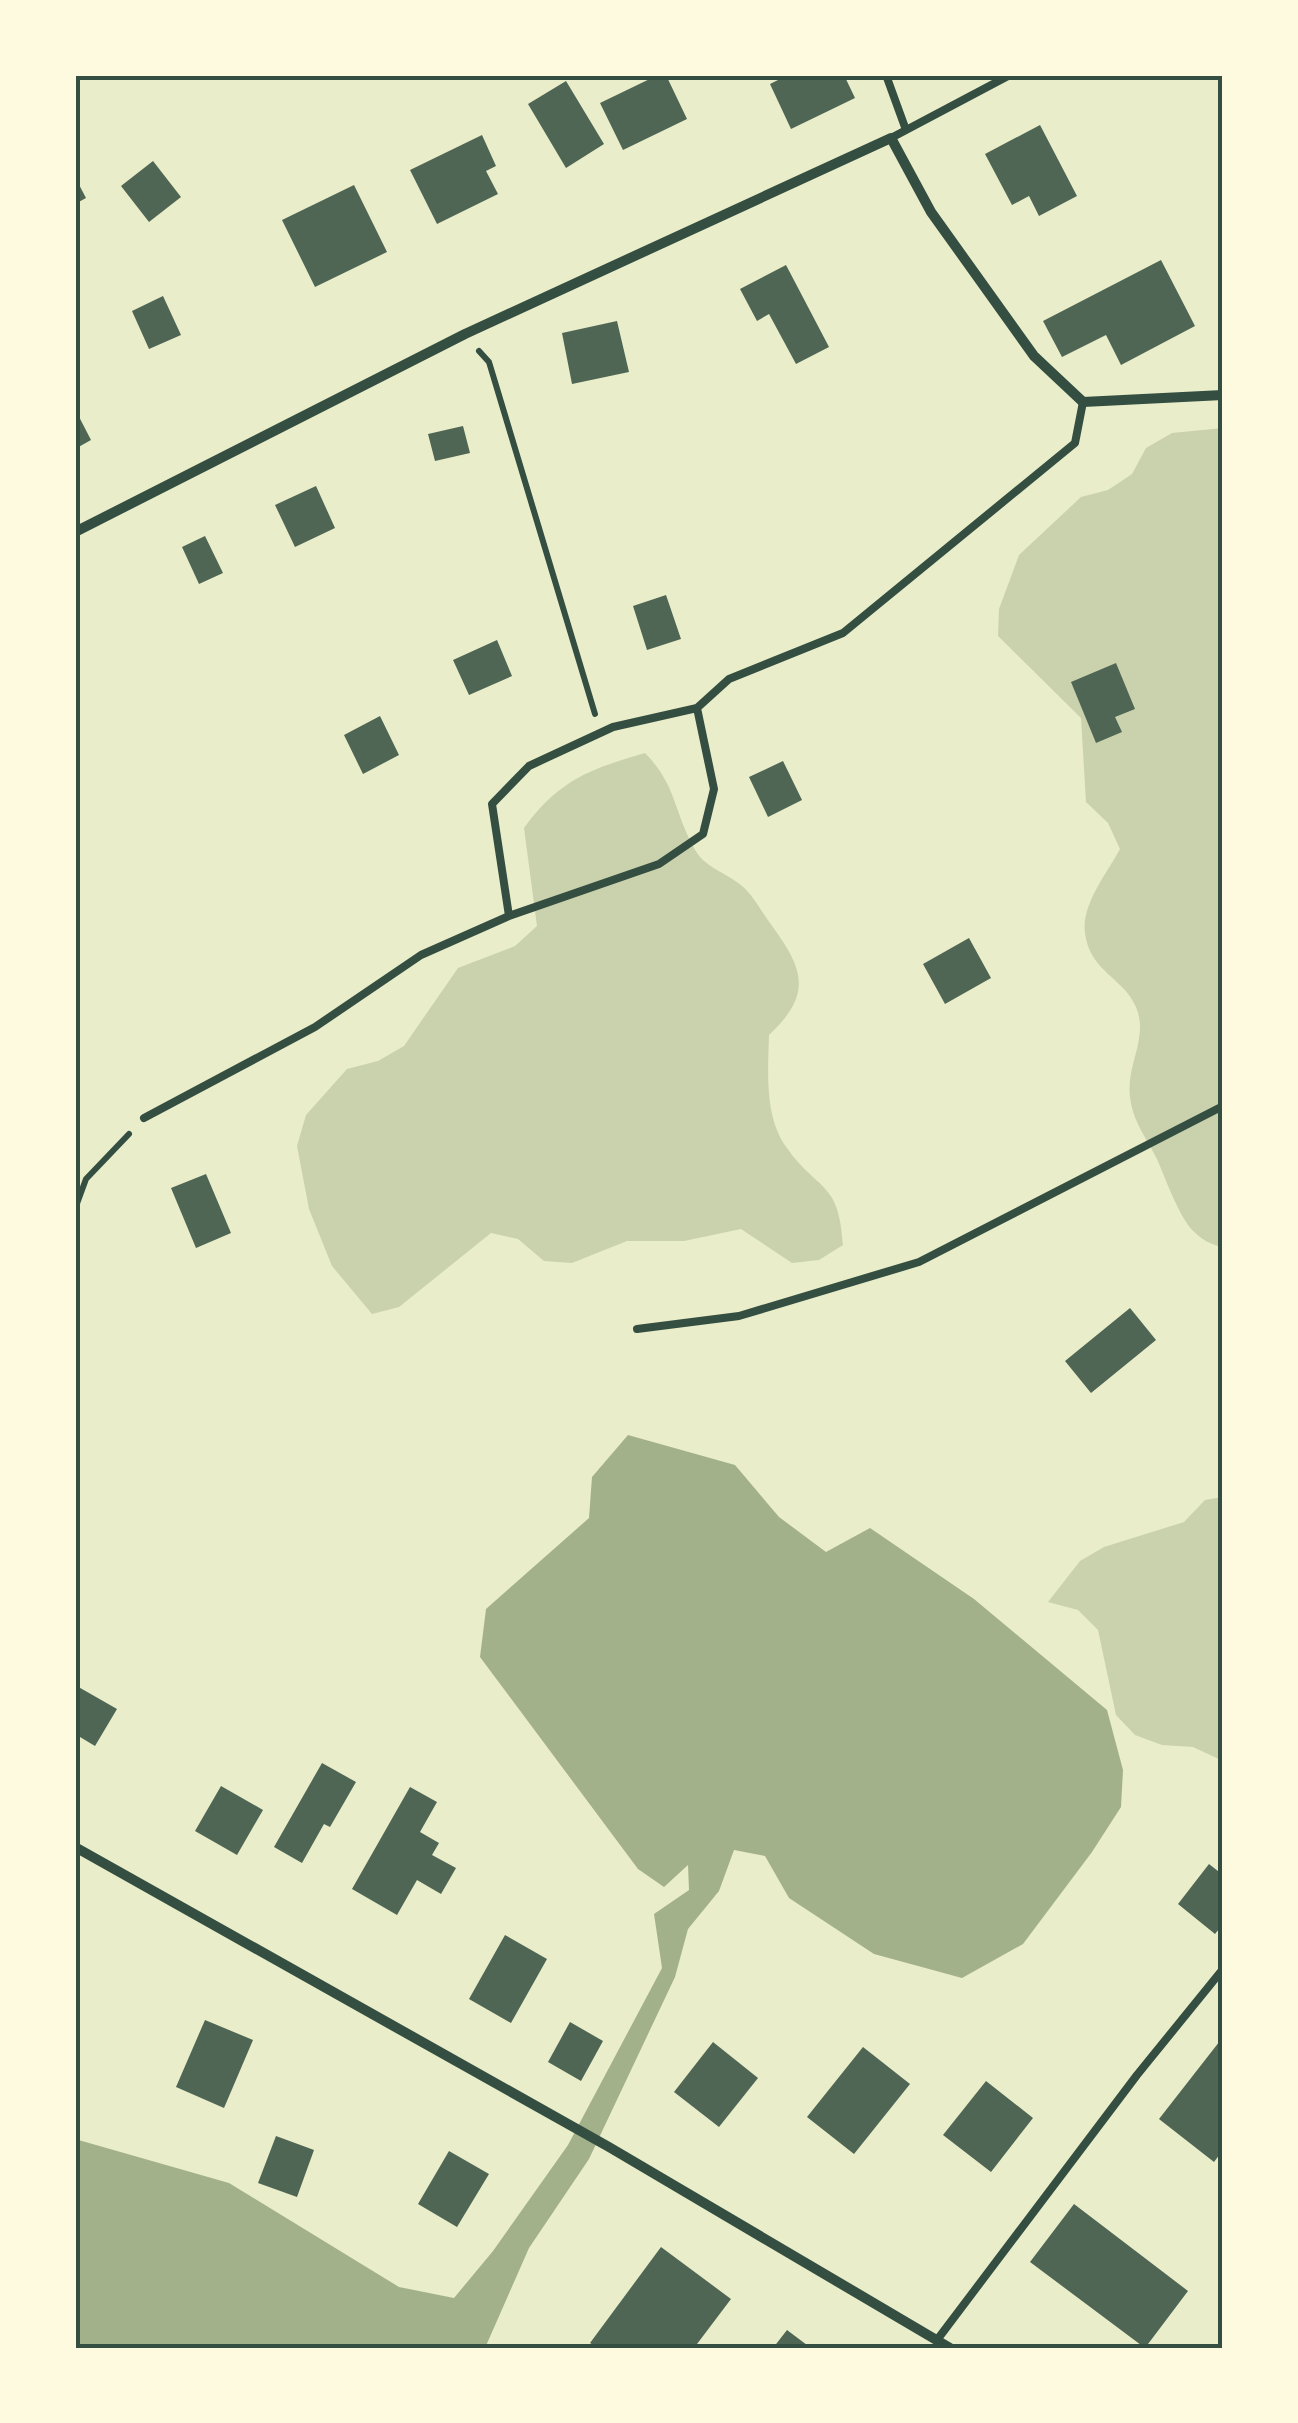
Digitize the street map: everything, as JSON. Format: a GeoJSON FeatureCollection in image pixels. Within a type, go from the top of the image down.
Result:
{"type":"FeatureCollection","features":[{"type":"Feature","properties":{"kind":"street"},"geometry":{"type":"LineString","coordinates":[[75,532],[465,334],[891,138],[931,212],[1034,356],[1084,402],[1223,395]]}},
{"type":"Feature","properties":{"kind":"street"},"geometry":{"type":"LineString","coordinates":[[75,1847],[609,2147],[950,2348]]}},
{"type":"Feature","properties":{"kind":"lane"},"geometry":{"type":"LineString","coordinates":[[886,75],[906,130]]}},
{"type":"Feature","properties":{"kind":"lane"},"geometry":{"type":"LineString","coordinates":[[891,138],[1010,75]]}},
{"type":"Feature","properties":{"kind":"lane"},"geometry":{"type":"LineString","coordinates":[[510,916],[492,804],[529,766],[612,727],[696,708],[729,679],[843,632],[1075,443],[1084,402]]}},
{"type":"Feature","properties":{"kind":"lane"},"geometry":{"type":"LineString","coordinates":[[144,1118],[315,1028],[421,955],[510,916],[659,864],[702,834],[714,789],[696,708]]}},
{"type":"Feature","properties":{"kind":"lane"},"geometry":{"type":"LineString","coordinates":[[637,1329],[739,1316],[919,1262],[1223,1106]]}},
{"type":"Feature","properties":{"kind":"lane"},"geometry":{"type":"LineString","coordinates":[[937,2340],[1223,1969]]}},
{"type":"Feature","properties":{"kind":"path"},"geometry":{"type":"LineString","coordinates":[[465,334],[489,362],[601,732]]}},
{"type":"Feature","properties":{"kind":"path"},"geometry":{"type":"LineString","coordinates":[[75,1209],[86,1179],[144,1118]]}},
{"type":"Feature","properties":{"kind":"shaded area"},"geometry":{"type":"Polygon","coordinates":[[[1223,428],[1223,1247],[1202,1239],[1186,1222],[1137,1122],[1130,1085],[1140,1030],[1136,1007],[1088,946],[1087,911],[1120,849],[1108,823],[1086,802],[1081,718],[998,636],[999,609],[1019,555],[1081,497],[1108,490],[1132,474],[1146,448],[1172,433],[1223,428]]]}},
{"type":"Feature","properties":{"kind":"shaded area"},"geometry":{"type":"Polygon","coordinates":[[[645,753],[669,787],[698,855],[750,894],[796,967],[798,993],[793,1006],[769,1035],[771,1108],[787,1148],[832,1197],[843,1245],[819,1260],[792,1263],[741,1229],[684,1241],[627,1241],[572,1263],[544,1261],[518,1239],[491,1233],[399,1307],[372,1314],[332,1266],[309,1209],[297,1146],[306,1115],[347,1069],[378,1061],[404,1046],[458,968],[515,946],[537,926],[524,828],[550,798],[577,778],[645,753]]]}},
{"type":"Feature","properties":{"kind":"shaded area"},"geometry":{"type":"Polygon","coordinates":[[[628,1435],[735,1465],[779,1517],[826,1552],[870,1528],[974,1599],[1107,1710],[1123,1770],[1121,1807],[1023,1944],[962,1978],[874,1954],[789,1898],[765,1856],[734,1850],[719,1891],[688,1929],[675,1977],[589,2159],[529,2248],[485,2348],[75,2348],[75,2139],[229,2183],[399,2287],[454,2298],[493,2251],[568,2145],[662,1968],[654,1914],[689,1890],[688,1865],[664,1887],[638,1869],[480,1657],[486,1609],[589,1518],[592,1477],[628,1435]]]}},
{"type":"Feature","properties":{"kind":"shaded area"},"geometry":{"type":"Polygon","coordinates":[[[1223,1497],[1223,1761],[1193,1747],[1162,1745],[1135,1735],[1116,1715],[1098,1630],[1078,1610],[1048,1602],[1080,1561],[1104,1547],[1184,1522],[1205,1500],[1223,1497]]]}},
{"type":"Feature","properties":{"kind":"building"},"geometry":{"type":"Polygon","coordinates":[[[658,75],[666,75],[687,119],[623,150],[600,103],[658,75]]]}},
{"type":"Feature","properties":{"kind":"building"},"geometry":{"type":"Polygon","coordinates":[[[788,75],[844,75],[855,98],[791,129],[770,84],[788,75]]]}},
{"type":"Feature","properties":{"kind":"building"},"geometry":{"type":"Polygon","coordinates":[[[566,81],[604,144],[566,168],[528,104],[566,81]]]}},
{"type":"Feature","properties":{"kind":"building"},"geometry":{"type":"Polygon","coordinates":[[[1040,125],[1077,196],[1039,216],[1029,196],[1012,205],[985,154],[1040,125]]]}},
{"type":"Feature","properties":{"kind":"building"},"geometry":{"type":"Polygon","coordinates":[[[482,135],[496,166],[486,171],[498,194],[437,224],[410,170],[482,135]]]}},
{"type":"Feature","properties":{"kind":"building"},"geometry":{"type":"Polygon","coordinates":[[[153,161],[181,197],[149,222],[121,186],[153,161]]]}},
{"type":"Feature","properties":{"kind":"building"},"geometry":{"type":"Polygon","coordinates":[[[75,177],[86,198],[75,204],[75,177]]]}},
{"type":"Feature","properties":{"kind":"building"},"geometry":{"type":"Polygon","coordinates":[[[354,185],[387,252],[315,287],[282,220],[354,185]]]}},
{"type":"Feature","properties":{"kind":"building"},"geometry":{"type":"Polygon","coordinates":[[[1161,260],[1195,326],[1121,365],[1106,335],[1062,357],[1043,321],[1161,260]]]}},
{"type":"Feature","properties":{"kind":"building"},"geometry":{"type":"Polygon","coordinates":[[[786,265],[829,347],[796,364],[769,314],[757,321],[740,289],[786,265]]]}},
{"type":"Feature","properties":{"kind":"building"},"geometry":{"type":"Polygon","coordinates":[[[163,296],[181,335],[149,349],[132,311],[163,296]]]}},
{"type":"Feature","properties":{"kind":"building"},"geometry":{"type":"Polygon","coordinates":[[[617,321],[629,372],[572,384],[562,333],[617,321]]]}},
{"type":"Feature","properties":{"kind":"building"},"geometry":{"type":"Polygon","coordinates":[[[75,409],[91,440],[75,449],[75,409]]]}},
{"type":"Feature","properties":{"kind":"building"},"geometry":{"type":"Polygon","coordinates":[[[463,426],[470,453],[435,461],[428,434],[463,426]]]}},
{"type":"Feature","properties":{"kind":"building"},"geometry":{"type":"Polygon","coordinates":[[[316,486],[335,528],[295,547],[275,505],[316,486]]]}},
{"type":"Feature","properties":{"kind":"building"},"geometry":{"type":"Polygon","coordinates":[[[205,536],[223,573],[199,584],[182,547],[205,536]]]}},
{"type":"Feature","properties":{"kind":"building"},"geometry":{"type":"Polygon","coordinates":[[[666,595],[681,639],[647,650],[633,606],[666,595]]]}},
{"type":"Feature","properties":{"kind":"building"},"geometry":{"type":"Polygon","coordinates":[[[497,640],[512,676],[469,695],[453,660],[497,640]]]}},
{"type":"Feature","properties":{"kind":"building"},"geometry":{"type":"Polygon","coordinates":[[[1116,663],[1135,709],[1115,717],[1122,732],[1096,743],[1071,682],[1116,663]]]}},
{"type":"Feature","properties":{"kind":"building"},"geometry":{"type":"Polygon","coordinates":[[[380,716],[399,755],[363,774],[344,735],[380,716]]]}},
{"type":"Feature","properties":{"kind":"building"},"geometry":{"type":"Polygon","coordinates":[[[783,761],[802,800],[768,817],[749,777],[783,761]]]}},
{"type":"Feature","properties":{"kind":"building"},"geometry":{"type":"Polygon","coordinates":[[[969,938],[991,978],[945,1004],[923,964],[969,938]]]}},
{"type":"Feature","properties":{"kind":"building"},"geometry":{"type":"Polygon","coordinates":[[[206,1174],[231,1233],[196,1248],[171,1188],[206,1174]]]}},
{"type":"Feature","properties":{"kind":"building"},"geometry":{"type":"Polygon","coordinates":[[[1130,1308],[1156,1340],[1091,1393],[1065,1361],[1130,1308]]]}},
{"type":"Feature","properties":{"kind":"building"},"geometry":{"type":"Polygon","coordinates":[[[75,1685],[117,1709],[95,1746],[75,1734],[75,1685]]]}},
{"type":"Feature","properties":{"kind":"building"},"geometry":{"type":"Polygon","coordinates":[[[322,1763],[356,1782],[330,1827],[324,1824],[302,1863],[274,1847],[322,1763]]]}},
{"type":"Feature","properties":{"kind":"building"},"geometry":{"type":"Polygon","coordinates":[[[221,1786],[263,1810],[237,1855],[195,1831],[221,1786]]]}},
{"type":"Feature","properties":{"kind":"building"},"geometry":{"type":"Polygon","coordinates":[[[410,1787],[437,1802],[420,1832],[439,1843],[432,1855],[456,1868],[441,1894],[417,1880],[397,1915],[352,1889],[410,1787]]]}},
{"type":"Feature","properties":{"kind":"building"},"geometry":{"type":"Polygon","coordinates":[[[1209,1864],[1223,1875],[1223,1924],[1215,1934],[1178,1904],[1209,1864]]]}},
{"type":"Feature","properties":{"kind":"building"},"geometry":{"type":"Polygon","coordinates":[[[505,1935],[547,1959],[511,2023],[469,1999],[505,1935]]]}},
{"type":"Feature","properties":{"kind":"building"},"geometry":{"type":"Polygon","coordinates":[[[205,2020],[253,2040],[224,2108],[176,2087],[205,2020]]]}},
{"type":"Feature","properties":{"kind":"building"},"geometry":{"type":"Polygon","coordinates":[[[570,2022],[603,2041],[581,2081],[548,2062],[570,2022]]]}},
{"type":"Feature","properties":{"kind":"building"},"geometry":{"type":"Polygon","coordinates":[[[1223,2037],[1223,2150],[1214,2162],[1159,2119],[1223,2037]]]}},
{"type":"Feature","properties":{"kind":"building"},"geometry":{"type":"Polygon","coordinates":[[[713,2042],[758,2078],[719,2127],[674,2092],[713,2042]]]}},
{"type":"Feature","properties":{"kind":"building"},"geometry":{"type":"Polygon","coordinates":[[[863,2047],[910,2084],[854,2154],[807,2117],[863,2047]]]}},
{"type":"Feature","properties":{"kind":"building"},"geometry":{"type":"Polygon","coordinates":[[[986,2081],[1033,2118],[991,2172],[943,2135],[986,2081]]]}},
{"type":"Feature","properties":{"kind":"building"},"geometry":{"type":"Polygon","coordinates":[[[276,2136],[314,2150],[297,2197],[258,2183],[276,2136]]]}},
{"type":"Feature","properties":{"kind":"building"},"geometry":{"type":"Polygon","coordinates":[[[449,2151],[489,2174],[457,2227],[418,2204],[449,2151]]]}},
{"type":"Feature","properties":{"kind":"building"},"geometry":{"type":"Polygon","coordinates":[[[1074,2204],[1188,2291],[1145,2348],[1030,2262],[1074,2204]]]}},
{"type":"Feature","properties":{"kind":"building"},"geometry":{"type":"Polygon","coordinates":[[[661,2247],[731,2299],[694,2348],[598,2348],[590,2343],[661,2247]]]}},
{"type":"Feature","properties":{"kind":"building"},"geometry":{"type":"Polygon","coordinates":[[[787,2330],[811,2348],[773,2348],[787,2330]]]}}]}
